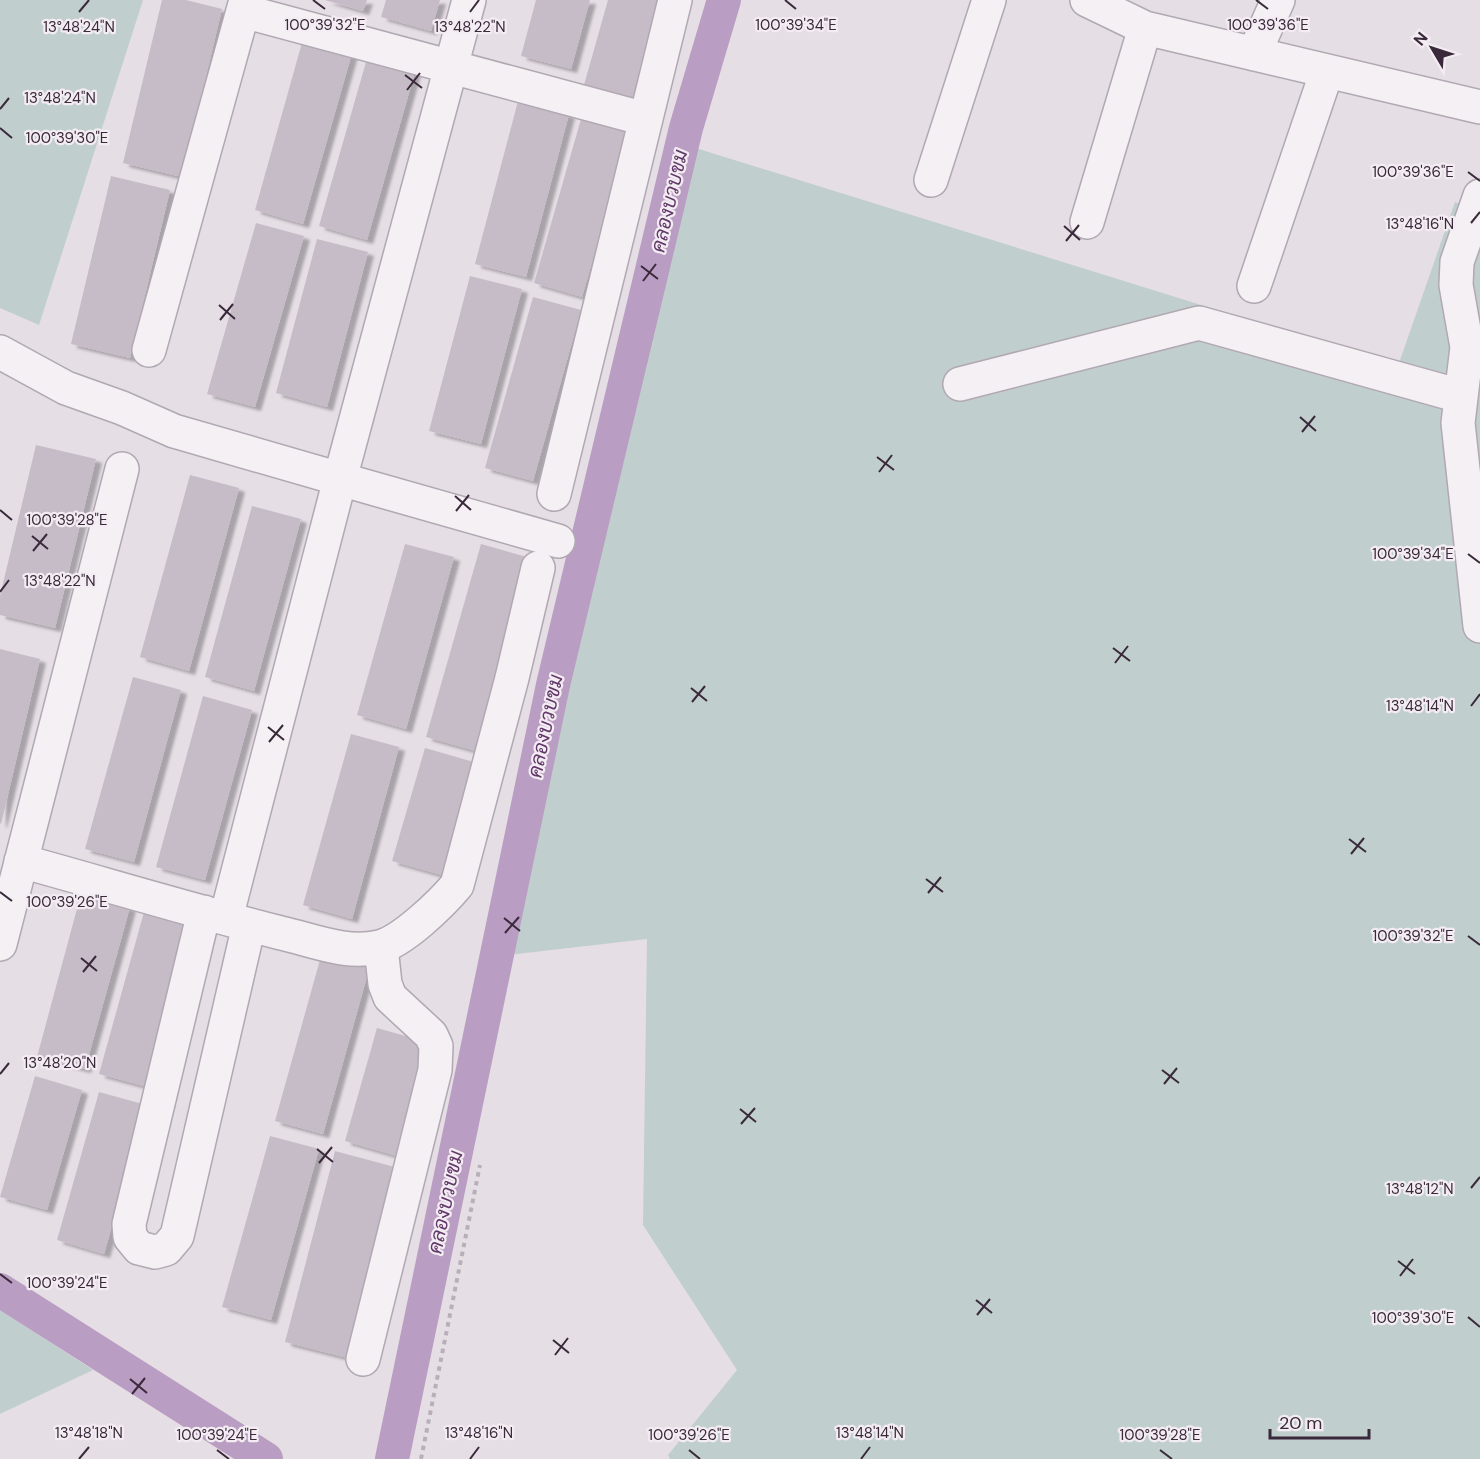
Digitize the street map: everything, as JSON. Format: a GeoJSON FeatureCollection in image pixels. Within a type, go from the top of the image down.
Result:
{"type":"FeatureCollection","features":[{"type":"Feature","properties":{"kind":"street"},"geometry":{"type":"LineString","coordinates":[[226,918],[177,1236],[166,1249],[154,1252],[140,1248],[130,1237],[129,1224],[226,918],[340,479],[469,0]]}},
{"type":"Feature","properties":{"kind":"street"},"geometry":{"type":"LineString","coordinates":[[554,494],[675,0]]}},
{"type":"Feature","properties":{"kind":"street"},"geometry":{"type":"LineString","coordinates":[[931,180],[989,0]]}},
{"type":"Feature","properties":{"kind":"street"},"geometry":{"type":"LineString","coordinates":[[1087,0],[1145,28],[1480,107]]}},
{"type":"Feature","properties":{"kind":"street"},"geometry":{"type":"LineString","coordinates":[[1254,54],[1278,0]]}},
{"type":"Feature","properties":{"kind":"street"},"geometry":{"type":"LineString","coordinates":[[149,350],[245,6],[450,66],[645,119]]}},
{"type":"Feature","properties":{"kind":"street"},"geometry":{"type":"LineString","coordinates":[[1087,222],[1145,28]]}},
{"type":"Feature","properties":{"kind":"street"},"geometry":{"type":"LineString","coordinates":[[1254,286],[1327,71]]}},
{"type":"Feature","properties":{"kind":"street"},"geometry":{"type":"LineString","coordinates":[[1480,196],[1468,266],[1456,285],[1473,334],[1467,347],[1458,423],[1480,626]]}},
{"type":"Feature","properties":{"kind":"street"},"geometry":{"type":"LineString","coordinates":[[960,384],[1199,323],[1460,396]]}},
{"type":"Feature","properties":{"kind":"street"},"geometry":{"type":"LineString","coordinates":[[0,352],[66,388],[122,408],[174,431],[558,540]]}},
{"type":"Feature","properties":{"kind":"street"},"geometry":{"type":"LineString","coordinates":[[0,944],[122,469]]}},
{"type":"Feature","properties":{"kind":"street"},"geometry":{"type":"LineString","coordinates":[[21,861],[350,950],[381,947],[404,934],[442,903],[457,885],[512,678],[538,568]]}},
{"type":"Feature","properties":{"kind":"street"},"geometry":{"type":"LineString","coordinates":[[363,1359],[435,1070],[436,1046],[431,1035],[390,998],[385,984],[381,947]]}},
{"type":"Feature","properties":{"kind":"path"},"geometry":{"type":"LineString","coordinates":[[421,1459],[480,1165]]}},
{"type":"Feature","properties":{"kind":"shaded area"},"geometry":{"type":"Polygon","coordinates":[[[0,0],[143,0],[39,325],[0,308],[0,0]]]}},
{"type":"Feature","properties":{"kind":"shaded area"},"geometry":{"type":"Polygon","coordinates":[[[686,145],[1398,366],[1455,202],[1480,213],[1480,1459],[670,1459],[668,1455],[737,1370],[643,1225],[647,939],[507,955],[686,145]]]}},
{"type":"Feature","properties":{"kind":"shaded area"},"geometry":{"type":"Polygon","coordinates":[[[0,1310],[93,1370],[0,1414],[0,1310]]]}},
{"type":"Feature","properties":{"kind":"building"},"geometry":{"type":"Polygon","coordinates":[[[162,0],[186,0],[222,9],[182,177],[123,163],[162,0]]]}},
{"type":"Feature","properties":{"kind":"building"},"geometry":{"type":"Polygon","coordinates":[[[325,0],[367,0],[363,11],[325,0]]]}},
{"type":"Feature","properties":{"kind":"building"},"geometry":{"type":"Polygon","coordinates":[[[386,0],[440,0],[431,31],[381,17],[386,0]]]}},
{"type":"Feature","properties":{"kind":"building"},"geometry":{"type":"Polygon","coordinates":[[[536,0],[590,0],[571,69],[521,56],[536,0]]]}},
{"type":"Feature","properties":{"kind":"building"},"geometry":{"type":"Polygon","coordinates":[[[608,0],[662,0],[635,98],[584,85],[608,0]]]}},
{"type":"Feature","properties":{"kind":"building"},"geometry":{"type":"Polygon","coordinates":[[[303,39],[352,53],[303,224],[255,210],[303,39]]]}},
{"type":"Feature","properties":{"kind":"building"},"geometry":{"type":"Polygon","coordinates":[[[368,55],[416,68],[367,240],[319,226],[368,55]]]}},
{"type":"Feature","properties":{"kind":"building"},"geometry":{"type":"Polygon","coordinates":[[[518,101],[569,114],[526,277],[475,264],[518,101]]]}},
{"type":"Feature","properties":{"kind":"building"},"geometry":{"type":"Polygon","coordinates":[[[583,112],[631,126],[582,297],[534,283],[583,112]]]}},
{"type":"Feature","properties":{"kind":"building"},"geometry":{"type":"Polygon","coordinates":[[[111,176],[170,190],[130,358],[71,344],[111,176]]]}},
{"type":"Feature","properties":{"kind":"building"},"geometry":{"type":"Polygon","coordinates":[[[256,223],[304,236],[255,407],[207,394],[256,223]]]}},
{"type":"Feature","properties":{"kind":"building"},"geometry":{"type":"Polygon","coordinates":[[[317,239],[368,252],[327,407],[276,393],[317,239]]]}},
{"type":"Feature","properties":{"kind":"building"},"geometry":{"type":"Polygon","coordinates":[[[470,276],[522,289],[481,444],[429,431],[470,276]]]}},
{"type":"Feature","properties":{"kind":"building"},"geometry":{"type":"Polygon","coordinates":[[[533,297],[581,310],[533,481],[485,468],[533,297]]]}},
{"type":"Feature","properties":{"kind":"building"},"geometry":{"type":"Polygon","coordinates":[[[36,445],[96,459],[55,628],[0,615],[0,596],[36,445]]]}},
{"type":"Feature","properties":{"kind":"building"},"geometry":{"type":"Polygon","coordinates":[[[190,475],[239,488],[189,671],[140,657],[190,475]]]}},
{"type":"Feature","properties":{"kind":"building"},"geometry":{"type":"Polygon","coordinates":[[[252,506],[301,519],[254,691],[205,677],[252,506]]]}},
{"type":"Feature","properties":{"kind":"building"},"geometry":{"type":"Polygon","coordinates":[[[405,544],[454,557],[406,729],[357,715],[405,544]]]}},
{"type":"Feature","properties":{"kind":"building"},"geometry":{"type":"Polygon","coordinates":[[[481,544],[530,558],[476,751],[426,737],[481,544]]]}},
{"type":"Feature","properties":{"kind":"building"},"geometry":{"type":"Polygon","coordinates":[[[0,649],[40,659],[1,824],[0,823],[0,649]]]}},
{"type":"Feature","properties":{"kind":"building"},"geometry":{"type":"Polygon","coordinates":[[[133,677],[181,690],[134,862],[85,849],[133,677]]]}},
{"type":"Feature","properties":{"kind":"building"},"geometry":{"type":"Polygon","coordinates":[[[203,696],[252,710],[205,880],[156,867],[203,696]]]}},
{"type":"Feature","properties":{"kind":"building"},"geometry":{"type":"Polygon","coordinates":[[[351,734],[399,747],[352,919],[303,905],[351,734]]]}},
{"type":"Feature","properties":{"kind":"building"},"geometry":{"type":"Polygon","coordinates":[[[425,748],[477,763],[445,876],[392,861],[425,748]]]}},
{"type":"Feature","properties":{"kind":"building"},"geometry":{"type":"Polygon","coordinates":[[[81,894],[130,907],[85,1069],[37,1057],[81,894]]]}},
{"type":"Feature","properties":{"kind":"building"},"geometry":{"type":"Polygon","coordinates":[[[144,912],[192,925],[148,1087],[99,1074],[144,912]]]}},
{"type":"Feature","properties":{"kind":"building"},"geometry":{"type":"Polygon","coordinates":[[[323,949],[371,962],[323,1134],[275,1121],[323,949]]]}},
{"type":"Feature","properties":{"kind":"building"},"geometry":{"type":"Polygon","coordinates":[[[377,1028],[430,1043],[397,1156],[345,1141],[377,1028]]]}},
{"type":"Feature","properties":{"kind":"building"},"geometry":{"type":"Polygon","coordinates":[[[35,1076],[82,1090],[47,1210],[0,1197],[35,1076]]]}},
{"type":"Feature","properties":{"kind":"building"},"geometry":{"type":"Polygon","coordinates":[[[99,1092],[146,1105],[104,1254],[57,1240],[99,1092]]]}},
{"type":"Feature","properties":{"kind":"building"},"geometry":{"type":"Polygon","coordinates":[[[270,1136],[319,1149],[271,1320],[222,1307],[270,1136]]]}},
{"type":"Feature","properties":{"kind":"building"},"geometry":{"type":"Polygon","coordinates":[[[335,1151],[402,1169],[352,1359],[285,1342],[335,1151]]]}},
{"type":"Feature","properties":{"kind":"waterway","name":"คลองบวบขม"},"geometry":{"type":"LineString","coordinates":[[392,1459],[553,685],[686,128],[724,0]]}},
{"type":"Feature","properties":{"kind":"waterway","name":"คลองบวบขม"},"geometry":{"type":"LineString","coordinates":[[0,1290],[266,1459]]}}]}
